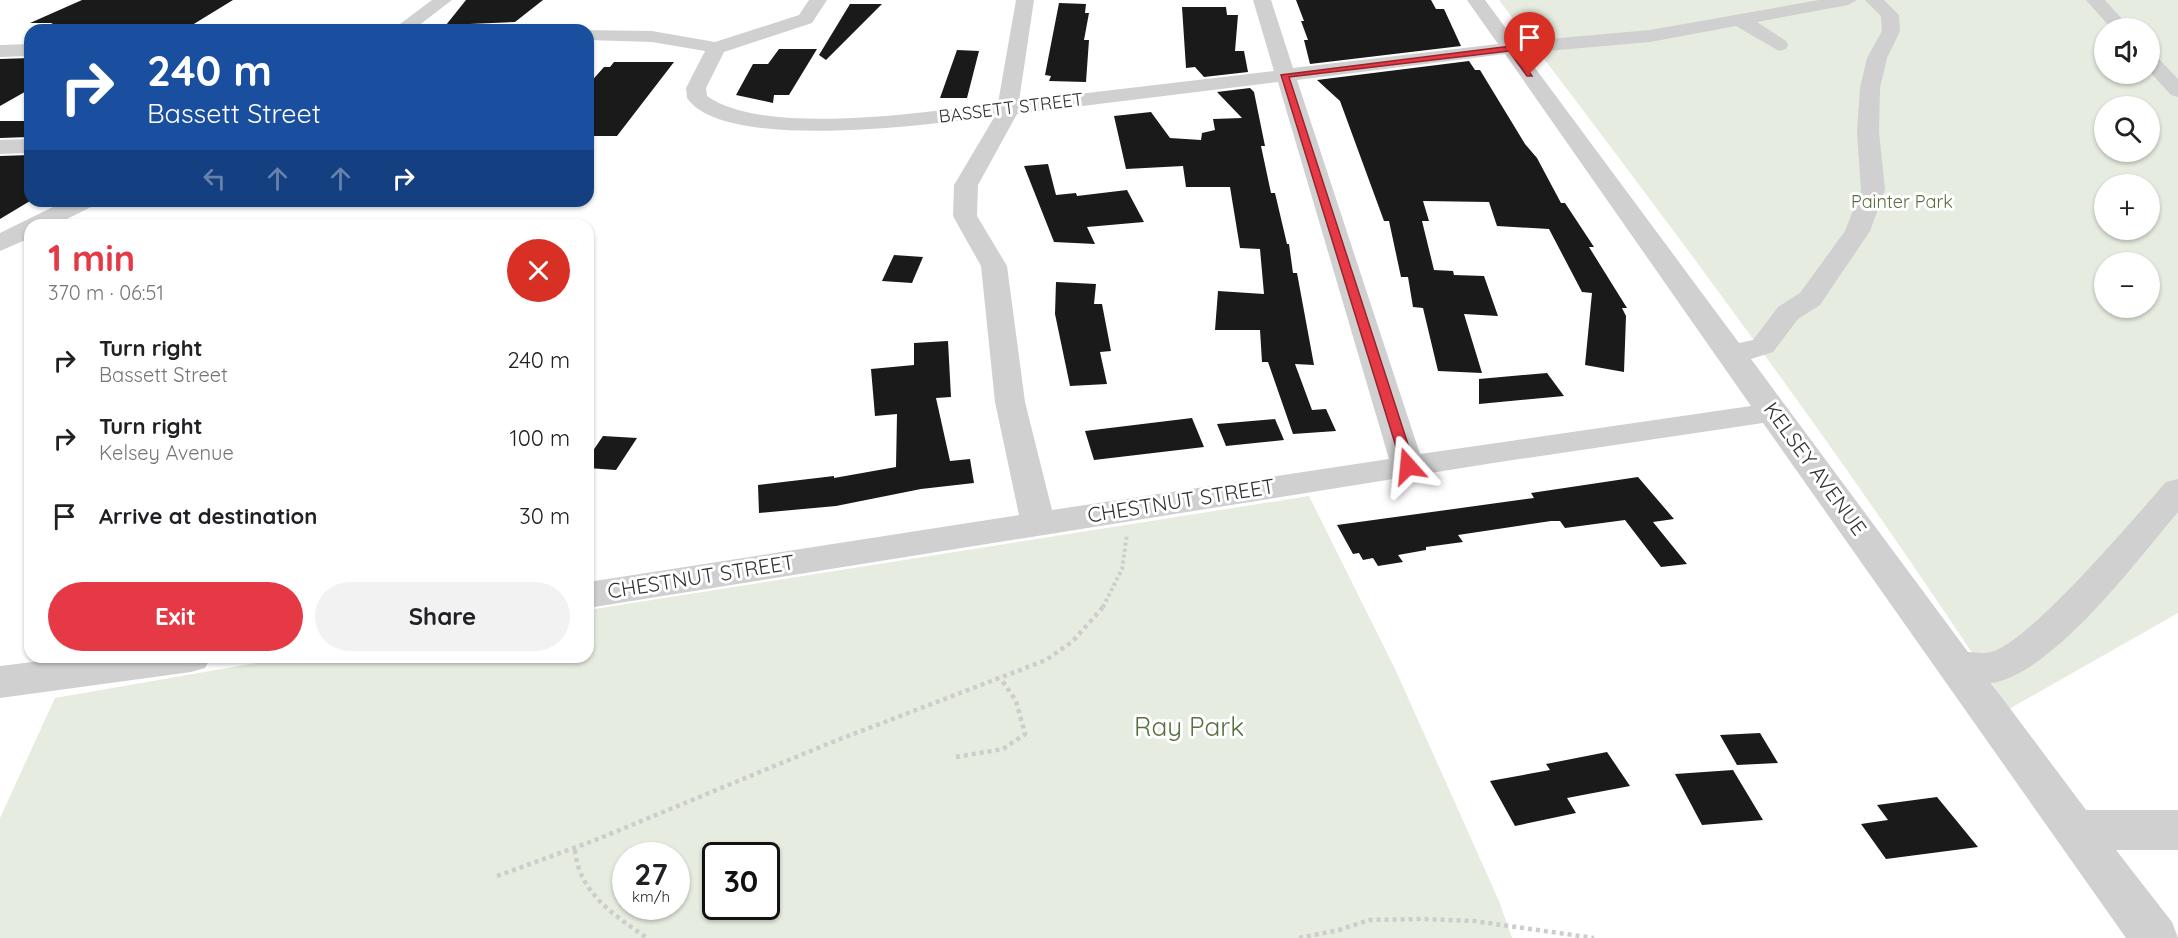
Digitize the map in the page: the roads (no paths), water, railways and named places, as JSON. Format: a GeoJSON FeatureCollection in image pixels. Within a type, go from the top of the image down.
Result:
{"type":"FeatureCollection","features":[{"type":"Feature","properties":{"kind":"street"},"geometry":{"type":"LineString","coordinates":[[409,24],[443,0]]}},
{"type":"Feature","properties":{"kind":"street"},"geometry":{"type":"LineString","coordinates":[[594,37],[643,34],[716,48],[806,19],[818,0]]}},
{"type":"Feature","properties":{"kind":"street"},"geometry":{"type":"LineString","coordinates":[[1024,0],[1006,117],[966,185],[964,200],[966,216],[994,266],[1010,402],[1038,523]]}},
{"type":"Feature","properties":{"kind":"street"},"geometry":{"type":"LineString","coordinates":[[1262,0],[1408,466]]}},
{"type":"Feature","properties":{"kind":"street","name":"KELSEY AVENUE"},"geometry":{"type":"LineString","coordinates":[[1476,0],[2074,830],[2155,938]]}},
{"type":"Feature","properties":{"kind":"street","name":"BASSETT STREET"},"geometry":{"type":"LineString","coordinates":[[716,48],[696,94],[707,106],[741,116],[792,123],[851,125],[1511,48],[1650,36],[1848,0]]}},
{"type":"Feature","properties":{"kind":"street"},"geometry":{"type":"LineString","coordinates":[[1731,353],[1755,350],[1763,346],[1788,313],[1810,299],[1857,231],[1873,189],[1868,132],[1870,88],[1877,58],[1891,31],[1890,15],[1874,0]]}},
{"type":"Feature","properties":{"kind":"street"},"geometry":{"type":"LineString","coordinates":[[2095,0],[2112,18]]}},
{"type":"Feature","properties":{"kind":"street"},"geometry":{"type":"LineString","coordinates":[[1741,21],[1764,33],[1779,45]]}},
{"type":"Feature","properties":{"kind":"street"},"geometry":{"type":"LineString","coordinates":[[0,51],[24,50]]}},
{"type":"Feature","properties":{"kind":"street"},"geometry":{"type":"LineString","coordinates":[[2160,72],[2178,92]]}},
{"type":"Feature","properties":{"kind":"street"},"geometry":{"type":"LineString","coordinates":[[0,147],[24,146]]}},
{"type":"Feature","properties":{"kind":"street"},"geometry":{"type":"LineString","coordinates":[[48,219],[72,207]]}},
{"type":"Feature","properties":{"kind":"street"},"geometry":{"type":"LineString","coordinates":[[0,243],[24,231]]}},
{"type":"Feature","properties":{"kind":"street","name":"CHESTNUT STREET"},"geometry":{"type":"LineString","coordinates":[[594,594],[1127,509],[1774,412]]}},
{"type":"Feature","properties":{"kind":"street"},"geometry":{"type":"LineString","coordinates":[[1958,667],[2000,666],[2042,637],[2178,490]]}},
{"type":"Feature","properties":{"kind":"street"},"geometry":{"type":"LineString","coordinates":[[0,682],[145,663]]}},
{"type":"Feature","properties":{"kind":"street"},"geometry":{"type":"LineString","coordinates":[[2074,830],[2178,830]]}},
{"type":"Feature","properties":{"kind":"park label","name":"Painter Park"},"geometry":{"type":"Point","coordinates":[1902,202]}},
{"type":"Feature","properties":{"kind":"park label","name":"Ray Park"},"geometry":{"type":"Point","coordinates":[1189,727]}}]}
